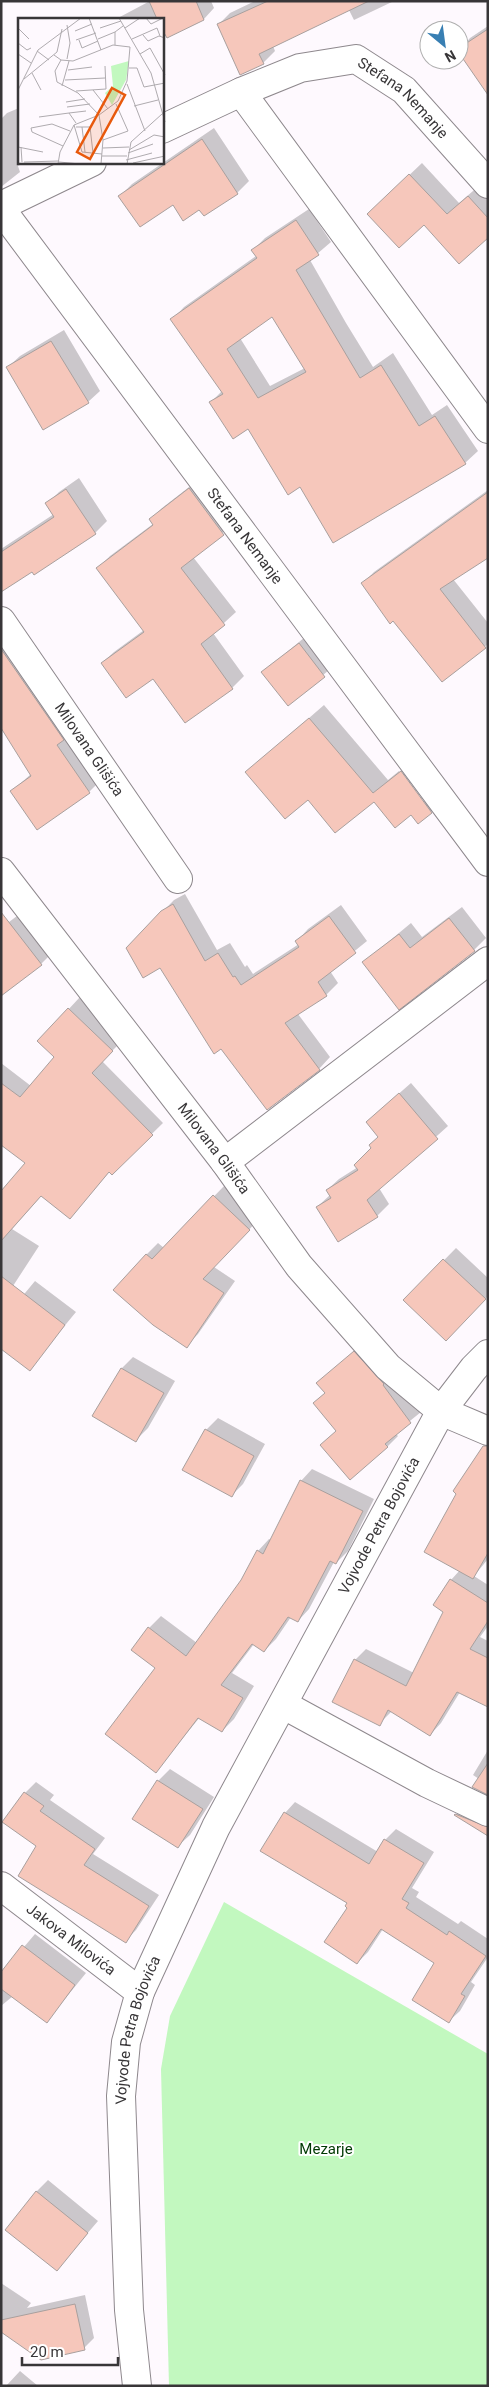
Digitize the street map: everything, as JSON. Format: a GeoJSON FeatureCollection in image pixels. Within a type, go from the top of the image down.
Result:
{"type":"FeatureCollection","features":[{"type":"Feature","properties":{"kind":"street","name":"Stefana Nemanje"},"geometry":{"type":"LineString","coordinates":[[164,128],[241,92],[300,68],[356,59],[404,90],[488,184]]}},
{"type":"Feature","properties":{"kind":"street"},"geometry":{"type":"LineString","coordinates":[[241,92],[488,429]]}},
{"type":"Feature","properties":{"kind":"street","name":"Stefana Nemanje"},"geometry":{"type":"LineString","coordinates":[[88,164],[1,207],[488,862]]}},
{"type":"Feature","properties":{"kind":"street","name":"Milovana Glišića"},"geometry":{"type":"LineString","coordinates":[[1,621],[178,879]]}},
{"type":"Feature","properties":{"kind":"street","name":"Milovana Glišića"},"geometry":{"type":"LineString","coordinates":[[1,872],[225,1162],[298,1266],[388,1367],[441,1412],[488,1431]]}},
{"type":"Feature","properties":{"kind":"street"},"geometry":{"type":"LineString","coordinates":[[225,1162],[488,961]]}},
{"type":"Feature","properties":{"kind":"street","name":"Vojvode Petra Bojovića"},"geometry":{"type":"LineString","coordinates":[[137,2386],[130,2310],[121,2096],[126,2042],[140,1992],[216,1827],[284,1705],[441,1412],[474,1368],[488,1354]]}},
{"type":"Feature","properties":{"kind":"street"},"geometry":{"type":"LineString","coordinates":[[284,1705],[427,1783],[488,1812]]}},
{"type":"Feature","properties":{"kind":"street","name":"Jakova Milovića"},"geometry":{"type":"LineString","coordinates":[[1,1886],[140,1992]]}},
{"type":"Feature","properties":{"kind":"green space","name":"Mezarje"},"geometry":{"type":"Polygon","coordinates":[[[224,1902],[488,2054],[488,2386],[169,2386],[161,2069],[170,2016],[224,1902]]]}},
{"type":"Feature","properties":{"kind":"building"},"geometry":{"type":"Polygon","coordinates":[[[149,1],[196,1],[204,20],[167,38],[164,33],[164,18],[157,18],[149,1]]]}},
{"type":"Feature","properties":{"kind":"building"},"geometry":{"type":"Polygon","coordinates":[[[268,1],[369,1],[259,54],[264,64],[240,75],[217,24],[268,1]]]}},
{"type":"Feature","properties":{"kind":"building"},"geometry":{"type":"Polygon","coordinates":[[[488,29],[488,95],[469,67],[469,41],[488,29]]]}},
{"type":"Feature","properties":{"kind":"building"},"geometry":{"type":"Polygon","coordinates":[[[202,139],[238,194],[204,216],[199,210],[183,221],[173,205],[140,227],[118,196],[202,139]]]}},
{"type":"Feature","properties":{"kind":"building"},"geometry":{"type":"Polygon","coordinates":[[[409,174],[447,214],[468,196],[488,218],[488,238],[459,264],[424,225],[399,248],[367,214],[409,174]]]}},
{"type":"Feature","properties":{"kind":"building"},"geometry":{"type":"Polygon","coordinates":[[[296,220],[319,255],[296,270],[360,378],[381,365],[419,426],[435,416],[466,464],[333,543],[300,487],[288,495],[248,429],[233,439],[209,402],[223,394],[170,319],[257,258],[251,250],[296,220]],[[272,317],[227,349],[258,398],[306,372],[272,317]]]}},
{"type":"Feature","properties":{"kind":"building"},"geometry":{"type":"Polygon","coordinates":[[[51,341],[89,403],[43,430],[6,367],[51,341]]]}},
{"type":"Feature","properties":{"kind":"building"},"geometry":{"type":"Polygon","coordinates":[[[189,488],[224,535],[181,568],[225,625],[201,644],[233,689],[185,723],[153,679],[126,698],[101,663],[144,632],[96,568],[153,525],[149,519],[189,488]]]}},
{"type":"Feature","properties":{"kind":"building"},"geometry":{"type":"Polygon","coordinates":[[[66,489],[96,534],[34,575],[32,572],[1,592],[1,552],[54,517],[45,503],[66,489]]]}},
{"type":"Feature","properties":{"kind":"building"},"geometry":{"type":"Polygon","coordinates":[[[488,492],[488,558],[440,589],[486,648],[442,682],[393,621],[390,624],[361,583],[488,492]]]}},
{"type":"Feature","properties":{"kind":"building"},"geometry":{"type":"Polygon","coordinates":[[[299,643],[325,677],[288,706],[261,672],[299,643]]]}},
{"type":"Feature","properties":{"kind":"building"},"geometry":{"type":"Polygon","coordinates":[[[1,649],[64,740],[57,745],[90,793],[37,830],[10,791],[31,776],[1,728],[1,649]]]}},
{"type":"Feature","properties":{"kind":"building"},"geometry":{"type":"Polygon","coordinates":[[[309,718],[373,793],[401,771],[432,813],[418,824],[411,815],[395,828],[374,802],[335,833],[308,800],[285,819],[245,772],[309,718]]]}},
{"type":"Feature","properties":{"kind":"building"},"geometry":{"type":"Polygon","coordinates":[[[173,904],[205,961],[218,953],[233,977],[235,976],[241,985],[299,947],[295,941],[329,916],[356,953],[318,982],[327,996],[285,1023],[320,1070],[267,1110],[221,1049],[214,1054],[160,968],[143,978],[126,948],[161,911],[173,904]]]}},
{"type":"Feature","properties":{"kind":"building"},"geometry":{"type":"Polygon","coordinates":[[[1,912],[42,965],[1,996],[1,912]]]}},
{"type":"Feature","properties":{"kind":"building"},"geometry":{"type":"Polygon","coordinates":[[[449,918],[475,951],[399,1010],[362,962],[399,934],[410,948],[449,918]]]}},
{"type":"Feature","properties":{"kind":"building"},"geometry":{"type":"Polygon","coordinates":[[[68,1008],[113,1051],[92,1073],[153,1135],[112,1175],[109,1172],[70,1219],[41,1196],[1,1241],[1,1191],[25,1163],[1,1145],[1,1083],[20,1097],[54,1057],[37,1041],[68,1008]]]}},
{"type":"Feature","properties":{"kind":"building"},"geometry":{"type":"Polygon","coordinates":[[[399,1093],[438,1139],[367,1200],[378,1217],[338,1242],[316,1207],[331,1198],[326,1190],[358,1170],[354,1165],[371,1148],[369,1145],[378,1137],[366,1122],[399,1093]]]}},
{"type":"Feature","properties":{"kind":"building"},"geometry":{"type":"Polygon","coordinates":[[[213,1195],[250,1230],[203,1279],[224,1293],[187,1348],[153,1325],[113,1290],[146,1254],[152,1259],[213,1195]]]}},
{"type":"Feature","properties":{"kind":"building"},"geometry":{"type":"Polygon","coordinates":[[[443,1259],[486,1299],[446,1341],[403,1300],[443,1259]]]}},
{"type":"Feature","properties":{"kind":"building"},"geometry":{"type":"Polygon","coordinates":[[[1,1276],[65,1325],[30,1371],[1,1349],[1,1276]]]}},
{"type":"Feature","properties":{"kind":"building"},"geometry":{"type":"Polygon","coordinates":[[[354,1351],[384,1384],[411,1423],[385,1444],[388,1447],[350,1480],[320,1445],[336,1431],[313,1403],[325,1393],[316,1383],[354,1351]]]}},
{"type":"Feature","properties":{"kind":"building"},"geometry":{"type":"Polygon","coordinates":[[[121,1368],[164,1393],[136,1442],[92,1416],[121,1368]]]}},
{"type":"Feature","properties":{"kind":"building"},"geometry":{"type":"Polygon","coordinates":[[[205,1429],[254,1456],[232,1497],[182,1470],[205,1429]]]}},
{"type":"Feature","properties":{"kind":"building"},"geometry":{"type":"Polygon","coordinates":[[[483,1446],[488,1446],[488,1553],[473,1579],[424,1552],[456,1494],[453,1491],[483,1446]]]}},
{"type":"Feature","properties":{"kind":"building"},"geometry":{"type":"Polygon","coordinates":[[[300,1480],[363,1511],[336,1564],[330,1561],[298,1622],[288,1617],[264,1652],[252,1644],[221,1685],[243,1698],[222,1732],[198,1718],[156,1773],[105,1734],[155,1668],[131,1650],[148,1627],[186,1656],[241,1580],[257,1550],[263,1554],[300,1480]]]}},
{"type":"Feature","properties":{"kind":"building"},"geometry":{"type":"Polygon","coordinates":[[[450,1579],[488,1603],[488,1621],[470,1649],[488,1658],[488,1707],[457,1692],[430,1736],[388,1710],[380,1726],[332,1702],[354,1659],[406,1686],[443,1612],[433,1605],[450,1579]]]}},
{"type":"Feature","properties":{"kind":"building"},"geometry":{"type":"Polygon","coordinates":[[[488,1763],[488,1795],[472,1787],[488,1763]]]}},
{"type":"Feature","properties":{"kind":"building"},"geometry":{"type":"Polygon","coordinates":[[[157,1780],[203,1809],[178,1848],[132,1819],[157,1780]]]}},
{"type":"Feature","properties":{"kind":"building"},"geometry":{"type":"Polygon","coordinates":[[[24,1792],[44,1806],[40,1811],[95,1849],[84,1865],[149,1906],[126,1943],[18,1876],[36,1846],[2,1822],[24,1792]]]}},
{"type":"Feature","properties":{"kind":"building"},"geometry":{"type":"Polygon","coordinates":[[[284,1812],[369,1864],[384,1839],[424,1863],[402,1899],[409,1903],[406,1908],[447,1935],[449,1931],[486,1956],[461,1994],[465,1996],[449,2023],[412,2000],[434,1963],[381,1929],[357,1964],[324,1942],[347,1908],[345,1906],[347,1903],[260,1851],[284,1812]]]}},
{"type":"Feature","properties":{"kind":"building"},"geometry":{"type":"Polygon","coordinates":[[[454,1815],[488,1827],[488,1836],[454,1815]]]}},
{"type":"Feature","properties":{"kind":"building"},"geometry":{"type":"Polygon","coordinates":[[[22,1945],[75,1985],[47,2023],[1,1989],[1,1972],[22,1945]]]}},
{"type":"Feature","properties":{"kind":"building"},"geometry":{"type":"Polygon","coordinates":[[[36,2191],[88,2233],[57,2271],[5,2230],[36,2191]]]}},
{"type":"Feature","properties":{"kind":"building"},"geometry":{"type":"Polygon","coordinates":[[[75,2304],[85,2350],[41,2360],[1,2332],[1,2320],[75,2304]]]}}]}
